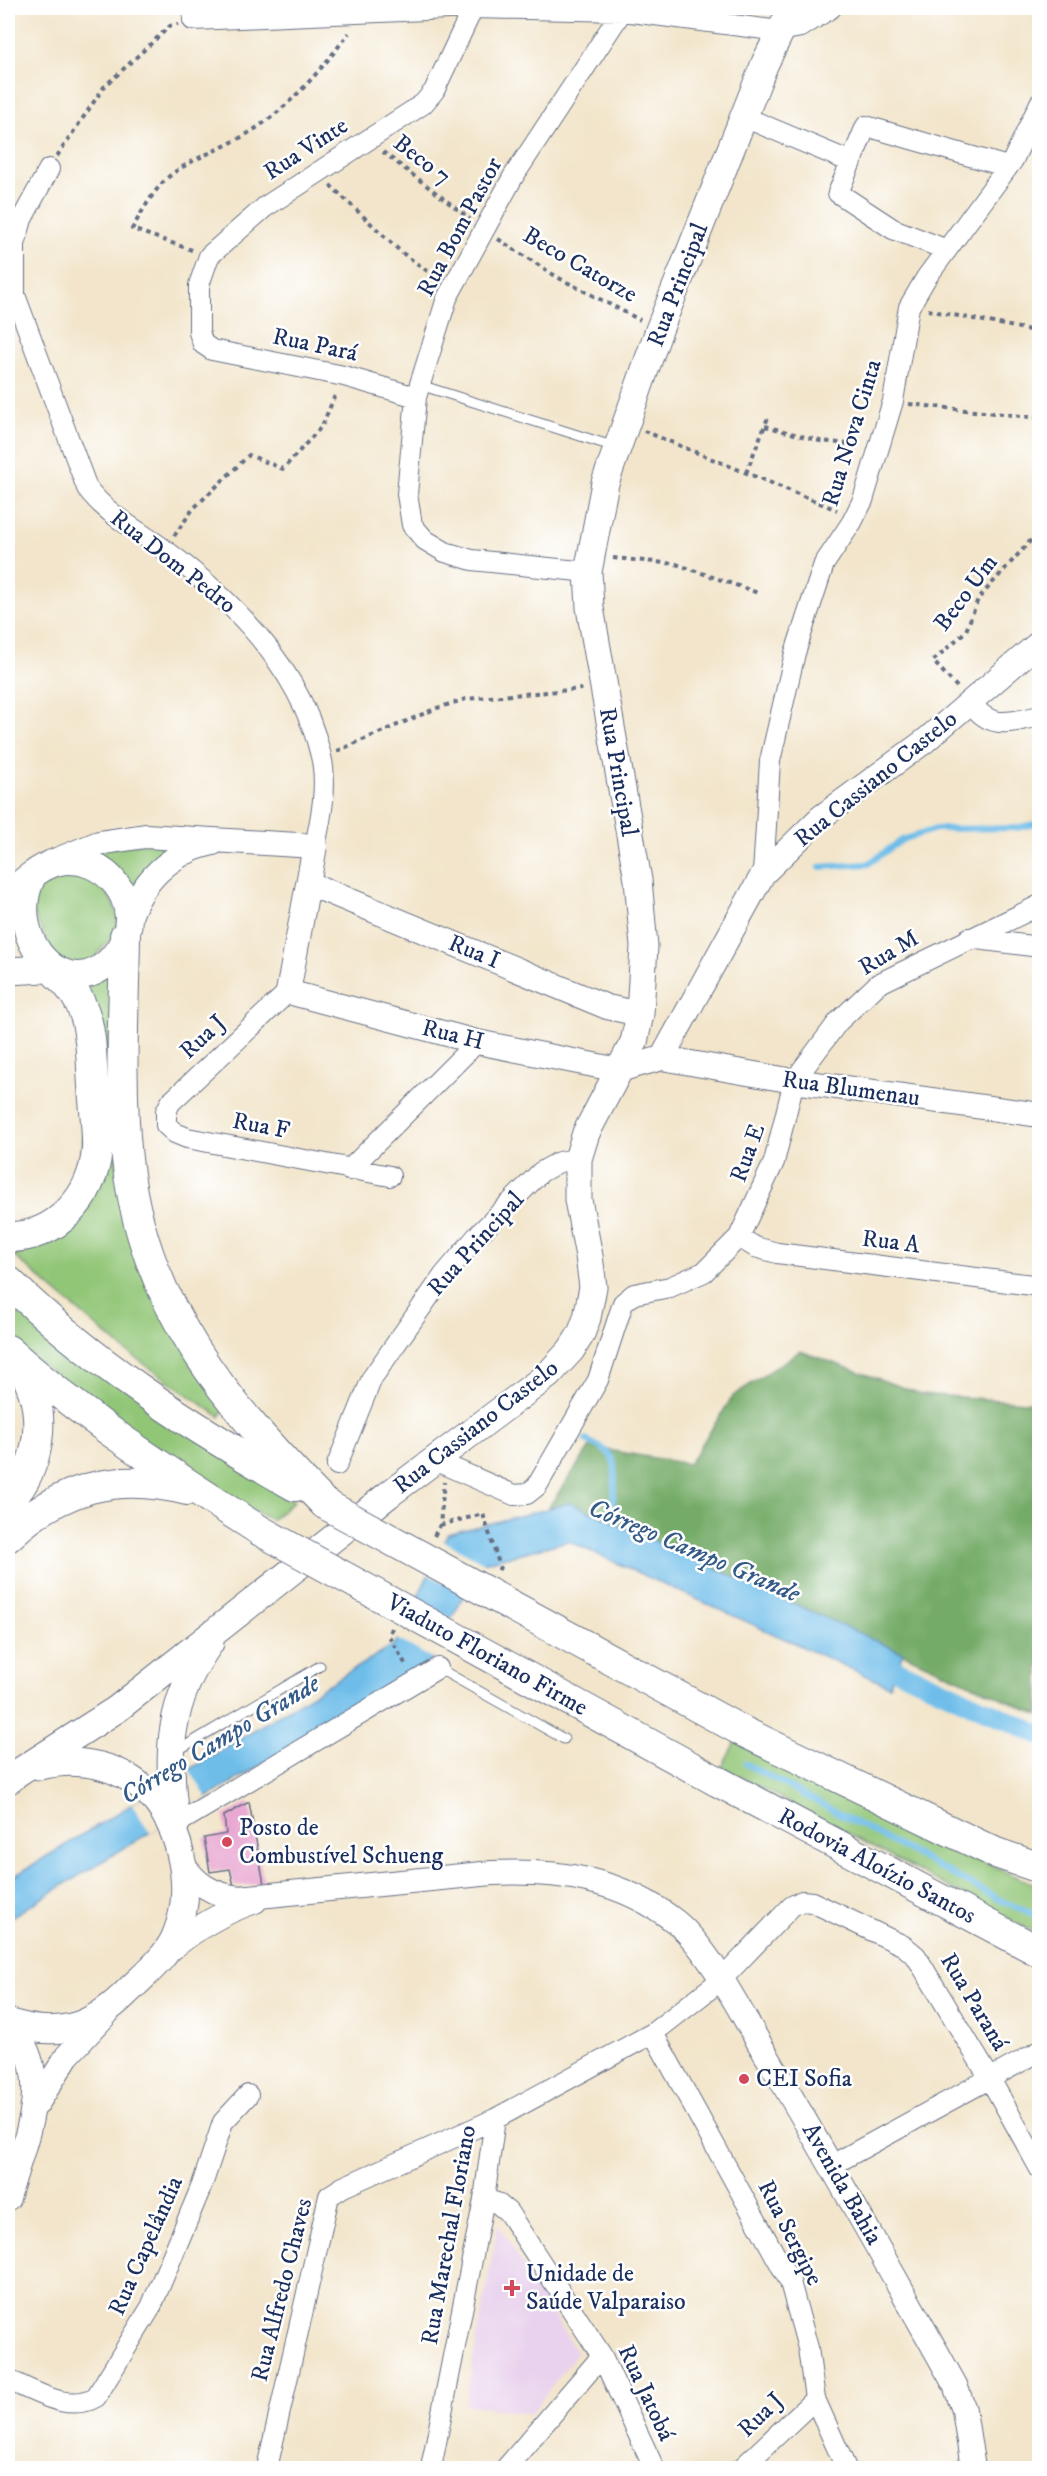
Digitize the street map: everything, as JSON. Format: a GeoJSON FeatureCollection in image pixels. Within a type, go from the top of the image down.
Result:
{"type":"FeatureCollection","features":[{"type":"Feature","properties":{"kind":"main road","name":"Rua Principal"},"geometry":{"type":"LineString","coordinates":[[578,1159],[586,1133],[634,1042],[640,1014],[644,946],[642,915],[590,608],[589,564],[605,483],[659,330],[744,117],[786,19]]}},
{"type":"Feature","properties":{"kind":"main road"},"geometry":{"type":"LineString","coordinates":[[8,895],[38,871],[67,861],[92,865],[103,870],[120,888],[128,911],[125,1130],[131,1189],[145,1244],[169,1304],[204,1366],[244,1418],[314,1495]]}},
{"type":"Feature","properties":{"kind":"main road"},"geometry":{"type":"LineString","coordinates":[[8,1237],[40,1232],[62,1218],[81,1198],[95,1162],[96,1136],[86,1015],[74,991],[25,953],[14,931],[14,906],[24,884],[38,871]]}},
{"type":"Feature","properties":{"kind":"main road"},"geometry":{"type":"LineString","coordinates":[[8,971],[81,974],[98,968],[113,957],[127,930]]}},
{"type":"Feature","properties":{"kind":"main road","name":"Rua Cassiano Castelo"},"geometry":{"type":"LineString","coordinates":[[9,1778],[108,1716],[434,1460],[548,1376],[571,1350],[580,1334],[587,1318],[593,1287],[590,1256],[578,1200],[578,1159]]}},
{"type":"Feature","properties":{"kind":"main road"},"geometry":{"type":"LineString","coordinates":[[8,1281],[78,1343],[146,1394],[216,1441],[742,1731],[1040,1873]]}},
{"type":"Feature","properties":{"kind":"main road"},"geometry":{"type":"LineString","coordinates":[[8,1502],[30,1470],[39,1424],[34,1394],[21,1366],[10,1352]]}},
{"type":"Feature","properties":{"kind":"main road"},"geometry":{"type":"LineString","coordinates":[[10,1352],[98,1422],[226,1508]]}},
{"type":"Feature","properties":{"kind":"main road"},"geometry":{"type":"LineString","coordinates":[[8,1537],[49,1504],[102,1485],[145,1482],[166,1485],[198,1494],[226,1508]]}},
{"type":"Feature","properties":{"kind":"main road","name":"Viaduto Floriano Firme"},"geometry":{"type":"LineString","coordinates":[[226,1508],[259,1530],[715,1780]]}},
{"type":"Feature","properties":{"kind":"main road","name":"Rua Cassiano Castelo"},"geometry":{"type":"LineString","coordinates":[[167,1952],[183,1912],[185,1890],[183,1864],[163,1777],[174,1720],[185,1685],[202,1653],[225,1625]]}},
{"type":"Feature","properties":{"kind":"main road"},"geometry":{"type":"LineString","coordinates":[[9,1778],[54,1762],[88,1763],[121,1773],[163,1777]]}},
{"type":"Feature","properties":{"kind":"main road","name":"Rodovia Aloízio Santos"},"geometry":{"type":"LineString","coordinates":[[715,1780],[1040,1952]]}},
{"type":"Feature","properties":{"kind":"main road"},"geometry":{"type":"LineString","coordinates":[[996,1853],[1040,1868]]}},
{"type":"Feature","properties":{"kind":"main road"},"geometry":{"type":"LineString","coordinates":[[8,2022],[38,2030],[54,2030],[83,2024],[108,2011],[167,1952]]}},
{"type":"Feature","properties":{"kind":"street"},"geometry":{"type":"LineString","coordinates":[[194,14],[363,13],[472,8],[623,9],[786,19],[801,27],[831,8]]}},
{"type":"Feature","properties":{"kind":"street","name":"Rua Vinte"},"geometry":{"type":"LineString","coordinates":[[203,344],[200,332],[199,285],[209,256],[265,207],[423,104],[434,91],[472,8]]}},
{"type":"Feature","properties":{"kind":"street","name":"Rua Bom Pastor"},"geometry":{"type":"LineString","coordinates":[[589,564],[472,560],[445,552],[425,540],[412,525],[407,494],[418,391],[453,289],[513,177],[623,9]]}},
{"type":"Feature","properties":{"kind":"street","name":"Rua Nova Cinta"},"geometry":{"type":"LineString","coordinates":[[763,874],[770,760],[795,652],[824,564],[855,517],[863,500],[893,401],[909,307],[947,250],[1008,167],[1040,103]]}},
{"type":"Feature","properties":{"kind":"street"},"geometry":{"type":"LineString","coordinates":[[744,117],[850,162]]}},
{"type":"Feature","properties":{"kind":"street"},"geometry":{"type":"LineString","coordinates":[[947,250],[893,229],[838,193],[866,126],[1008,167]]}},
{"type":"Feature","properties":{"kind":"street","name":"Rua Dom Pedro"},"geometry":{"type":"LineString","coordinates":[[49,169],[22,219],[15,244],[15,295],[87,488],[110,513],[165,550],[228,602],[261,639],[285,673],[305,711],[322,757],[324,786],[310,884],[288,992]]}},
{"type":"Feature","properties":{"kind":"street","name":"Rua Pará"},"geometry":{"type":"LineString","coordinates":[[203,344],[212,350],[418,391]]}},
{"type":"Feature","properties":{"kind":"street","name":"Rua Cassiano Castelo"},"geometry":{"type":"LineString","coordinates":[[662,1058],[763,874],[820,818],[925,741],[1040,642]]}},
{"type":"Feature","properties":{"kind":"street"},"geometry":{"type":"LineString","coordinates":[[971,702],[979,715],[990,720],[1008,722],[1040,716]]}},
{"type":"Feature","properties":{"kind":"street"},"geometry":{"type":"LineString","coordinates":[[38,871],[79,849],[122,838],[164,836],[315,846]]}},
{"type":"Feature","properties":{"kind":"street"},"geometry":{"type":"LineString","coordinates":[[127,930],[132,909],[147,882],[169,861],[196,847],[226,841]]}},
{"type":"Feature","properties":{"kind":"street","name":"Rua I"},"geometry":{"type":"LineString","coordinates":[[310,884],[607,1007],[640,1014]]}},
{"type":"Feature","properties":{"kind":"street","name":"Rua M"},"geometry":{"type":"LineString","coordinates":[[794,1081],[838,1022],[878,984],[1040,905]]}},
{"type":"Feature","properties":{"kind":"street"},"geometry":{"type":"LineString","coordinates":[[969,938],[1040,948]]}},
{"type":"Feature","properties":{"kind":"street","name":"Rua H"},"geometry":{"type":"LineString","coordinates":[[288,992],[477,1042],[619,1070]]}},
{"type":"Feature","properties":{"kind":"street","name":"Rua J"},"geometry":{"type":"LineString","coordinates":[[166,1125],[166,1111],[171,1102],[288,992]]}},
{"type":"Feature","properties":{"kind":"street"},"geometry":{"type":"LineString","coordinates":[[350,1170],[477,1042]]}},
{"type":"Feature","properties":{"kind":"street"},"geometry":{"type":"LineString","coordinates":[[619,1070],[662,1058]]}},
{"type":"Feature","properties":{"kind":"street","name":"Rua Blumenau"},"geometry":{"type":"LineString","coordinates":[[662,1058],[794,1081],[1040,1115]]}},
{"type":"Feature","properties":{"kind":"street","name":"Rua E"},"geometry":{"type":"LineString","coordinates":[[434,1460],[514,1495],[532,1491],[598,1380],[623,1303],[633,1294],[670,1287],[704,1272],[739,1237],[774,1162],[794,1081]]}},
{"type":"Feature","properties":{"kind":"street","name":"Rua F"},"geometry":{"type":"LineString","coordinates":[[166,1125],[175,1133],[187,1138],[390,1176]]}},
{"type":"Feature","properties":{"kind":"street","name":"Rua Principal"},"geometry":{"type":"LineString","coordinates":[[338,1466],[350,1429],[372,1378],[444,1275],[478,1235],[541,1172],[559,1162],[578,1159]]}},
{"type":"Feature","properties":{"kind":"street","name":"Rua A"},"geometry":{"type":"LineString","coordinates":[[739,1237],[755,1247],[777,1253],[1040,1286]]}},
{"type":"Feature","properties":{"kind":"street"},"geometry":{"type":"LineString","coordinates":[[174,1824],[438,1668]]}},
{"type":"Feature","properties":{"kind":"street","name":"Avenida Bahia"},"geometry":{"type":"LineString","coordinates":[[183,1864],[204,1887],[226,1896],[239,1898],[492,1873],[534,1871],[570,1874],[603,1882],[640,1899],[678,1924],[721,1980],[832,2165],[955,2385],[964,2410],[974,2469]]}},
{"type":"Feature","properties":{"kind":"street","name":"Avenida Bahia"},"geometry":{"type":"LineString","coordinates":[[167,1952],[219,1916],[263,1898],[286,1893]]}},
{"type":"Feature","properties":{"kind":"street","name":"Rua Marechal Floriano"},"geometry":{"type":"LineString","coordinates":[[431,2469],[484,2199],[495,2119],[653,2033],[721,1980],[792,1906],[802,1901],[812,1902],[853,1921],[904,1946],[916,1956]]}},
{"type":"Feature","properties":{"kind":"street","name":"Rua Paraná"},"geometry":{"type":"LineString","coordinates":[[916,1956],[989,2077],[1040,2169]]}},
{"type":"Feature","properties":{"kind":"street"},"geometry":{"type":"LineString","coordinates":[[33,2114],[55,2071],[108,2011]]}},
{"type":"Feature","properties":{"kind":"street"},"geometry":{"type":"LineString","coordinates":[[8,2022],[22,2041],[33,2064],[36,2089],[33,2114],[8,2198]]}},
{"type":"Feature","properties":{"kind":"street","name":"Rua Sergipe"},"geometry":{"type":"LineString","coordinates":[[653,2033],[790,2282],[805,2336],[815,2399],[846,2469]]}},
{"type":"Feature","properties":{"kind":"street"},"geometry":{"type":"LineString","coordinates":[[832,2165],[1040,2051]]}},
{"type":"Feature","properties":{"kind":"street","name":"Rua Capelândia"},"geometry":{"type":"LineString","coordinates":[[8,2380],[70,2404],[84,2404],[96,2397],[151,2307],[202,2185],[223,2122],[248,2095]]}},
{"type":"Feature","properties":{"kind":"street","name":"Rua Alfredo Chaves"},"geometry":{"type":"LineString","coordinates":[[267,2469],[329,2196],[343,2187],[495,2119]]}},
{"type":"Feature","properties":{"kind":"street","name":"Rua Jatobá"},"geometry":{"type":"LineString","coordinates":[[484,2199],[497,2203],[508,2212],[602,2356],[654,2469]]}},
{"type":"Feature","properties":{"kind":"street"},"geometry":{"type":"LineString","coordinates":[[506,2469],[602,2356]]}},
{"type":"Feature","properties":{"kind":"street","name":"Rua J"},"geometry":{"type":"LineString","coordinates":[[742,2469],[815,2399]]}},
{"type":"Feature","properties":{"kind":"lane","name":"Rua Pará"},"geometry":{"type":"LineString","coordinates":[[418,391],[622,436]]}},
{"type":"Feature","properties":{"kind":"lane"},"geometry":{"type":"LineString","coordinates":[[163,1777],[320,1666]]}},
{"type":"Feature","properties":{"kind":"lane"},"geometry":{"type":"LineString","coordinates":[[438,1668],[564,1738]]}},
{"type":"Feature","properties":{"kind":"path"},"geometry":{"type":"LineString","coordinates":[[209,256],[132,229],[146,204],[171,175],[205,154],[246,135],[286,104],[322,68],[363,13]]}},
{"type":"Feature","properties":{"kind":"path"},"geometry":{"type":"LineString","coordinates":[[49,169],[104,87],[170,26],[194,14]]}},
{"type":"Feature","properties":{"kind":"path","name":"Beco 7"},"geometry":{"type":"LineString","coordinates":[[367,140],[485,230]]}},
{"type":"Feature","properties":{"kind":"path"},"geometry":{"type":"LineString","coordinates":[[317,172],[401,252],[453,289]]}},
{"type":"Feature","properties":{"kind":"path","name":"Beco Catorze"},"geometry":{"type":"LineString","coordinates":[[485,230],[557,277],[659,330]]}},
{"type":"Feature","properties":{"kind":"path"},"geometry":{"type":"LineString","coordinates":[[909,307],[1040,332]]}},
{"type":"Feature","properties":{"kind":"path"},"geometry":{"type":"LineString","coordinates":[[165,550],[193,509],[249,455],[283,469],[322,426],[344,376]]}},
{"type":"Feature","properties":{"kind":"path"},"geometry":{"type":"LineString","coordinates":[[893,401],[1040,418]]}},
{"type":"Feature","properties":{"kind":"path"},"geometry":{"type":"LineString","coordinates":[[746,473],[770,415]]}},
{"type":"Feature","properties":{"kind":"path"},"geometry":{"type":"LineString","coordinates":[[765,426],[820,441],[879,447]]}},
{"type":"Feature","properties":{"kind":"path"},"geometry":{"type":"LineString","coordinates":[[622,436],[746,473],[855,517]]}},
{"type":"Feature","properties":{"kind":"path","name":"Beco Um"},"geometry":{"type":"LineString","coordinates":[[971,702],[933,661],[966,631],[978,599],[1040,530]]}},
{"type":"Feature","properties":{"kind":"path"},"geometry":{"type":"LineString","coordinates":[[589,564],[676,564],[758,592]]}},
{"type":"Feature","properties":{"kind":"path"},"geometry":{"type":"LineString","coordinates":[[322,757],[437,708],[466,699],[604,687]]}},
{"type":"Feature","properties":{"kind":"path"},"geometry":{"type":"LineString","coordinates":[[440,1525],[483,1514],[500,1567],[495,1578]]}},
{"type":"Feature","properties":{"kind":"path"},"geometry":{"type":"LineString","coordinates":[[394,1645],[411,1674]]}},
{"type":"Feature","properties":{"kind":"shaded area","name":"Unidade de Saúde Valparaiso"},"geometry":{"type":"Polygon","coordinates":[[[498,2224],[577,2353],[531,2414],[465,2404],[498,2224]]]}},
{"type":"Feature","properties":{"kind":"green space"},"geometry":{"type":"Polygon","coordinates":[[[166,841],[169,855],[135,889],[128,879],[103,858],[103,848],[166,841]]]}},
{"type":"Feature","properties":{"kind":"green space"},"geometry":{"type":"Polygon","coordinates":[[[57,871],[98,877],[114,905],[118,923],[115,931],[89,963],[58,965],[26,898],[57,871]]]}},
{"type":"Feature","properties":{"kind":"green space"},"geometry":{"type":"Polygon","coordinates":[[[113,972],[118,1163],[226,1407],[220,1417],[123,1349],[14,1256],[17,1247],[78,1219],[92,1002],[88,985],[113,972]]]}},
{"type":"Feature","properties":{"kind":"green space"},"geometry":{"type":"Polygon","coordinates":[[[8,1297],[248,1472],[294,1501],[271,1520],[194,1477],[8,1339],[8,1297]]]}},
{"type":"Feature","properties":{"kind":"green space"},"geometry":{"type":"Polygon","coordinates":[[[800,1351],[921,1394],[1039,1403],[1039,1715],[570,1503],[548,1508],[590,1447],[689,1464],[733,1396],[800,1351]]]}},
{"type":"Feature","properties":{"kind":"green space"},"geometry":{"type":"Polygon","coordinates":[[[735,1742],[939,1844],[1039,1886],[1039,1935],[722,1767],[735,1742]]]}},
{"type":"Feature","properties":{"kind":"water"},"geometry":{"type":"Polygon","coordinates":[[[570,1503],[903,1653],[889,1686],[568,1541],[479,1564],[431,1661],[8,1919],[8,1880],[395,1644],[448,1534],[570,1503]]]}},
{"type":"Feature","properties":{"kind":"pier"},"geometry":{"type":"Polygon","coordinates":[[[442,1540],[488,1565],[481,1567],[467,1595],[426,1573],[442,1540]]]}},
{"type":"Feature","properties":{"kind":"pier"},"geometry":{"type":"Polygon","coordinates":[[[414,1598],[454,1620],[435,1660],[395,1638],[414,1598]]]}},
{"type":"Feature","properties":{"kind":"pier"},"geometry":{"type":"Polygon","coordinates":[[[189,1769],[207,1798],[150,1833],[132,1804],[189,1769]]]}},
{"type":"Feature","properties":{"kind":"building"},"geometry":{"type":"Polygon","coordinates":[[[249,1802],[264,1884],[234,1886],[230,1869],[210,1872],[204,1838],[226,1834],[224,1816],[249,1802]]]}},
{"type":"Feature","properties":{"kind":"waterway"},"geometry":{"type":"LineString","coordinates":[[820,867],[868,864],[902,840],[936,829],[1016,828],[1040,823]]}},
{"type":"Feature","properties":{"kind":"waterway"},"geometry":{"type":"LineString","coordinates":[[586,1440],[605,1450],[613,1461],[615,1479],[607,1525]]}},
{"type":"Feature","properties":{"kind":"waterway","name":"Córrego Campo Grande"},"geometry":{"type":"LineString","coordinates":[[872,1658],[1040,1735]]}},
{"type":"Feature","properties":{"kind":"waterway"},"geometry":{"type":"LineString","coordinates":[[746,1764],[1002,1901],[1040,1917]]}},
{"type":"Feature","properties":{"kind":"place","name":"Posto de Combustível Schueng"},"geometry":{"type":"Point","coordinates":[227,1842]}},
{"type":"Feature","properties":{"kind":"place","name":"CEI Sofia"},"geometry":{"type":"Point","coordinates":[744,2079]}},
{"type":"Feature","properties":{"kind":"place","name":"Unidade de Saúde Valparaiso"},"geometry":{"type":"Point","coordinates":[512,2288]}}]}
